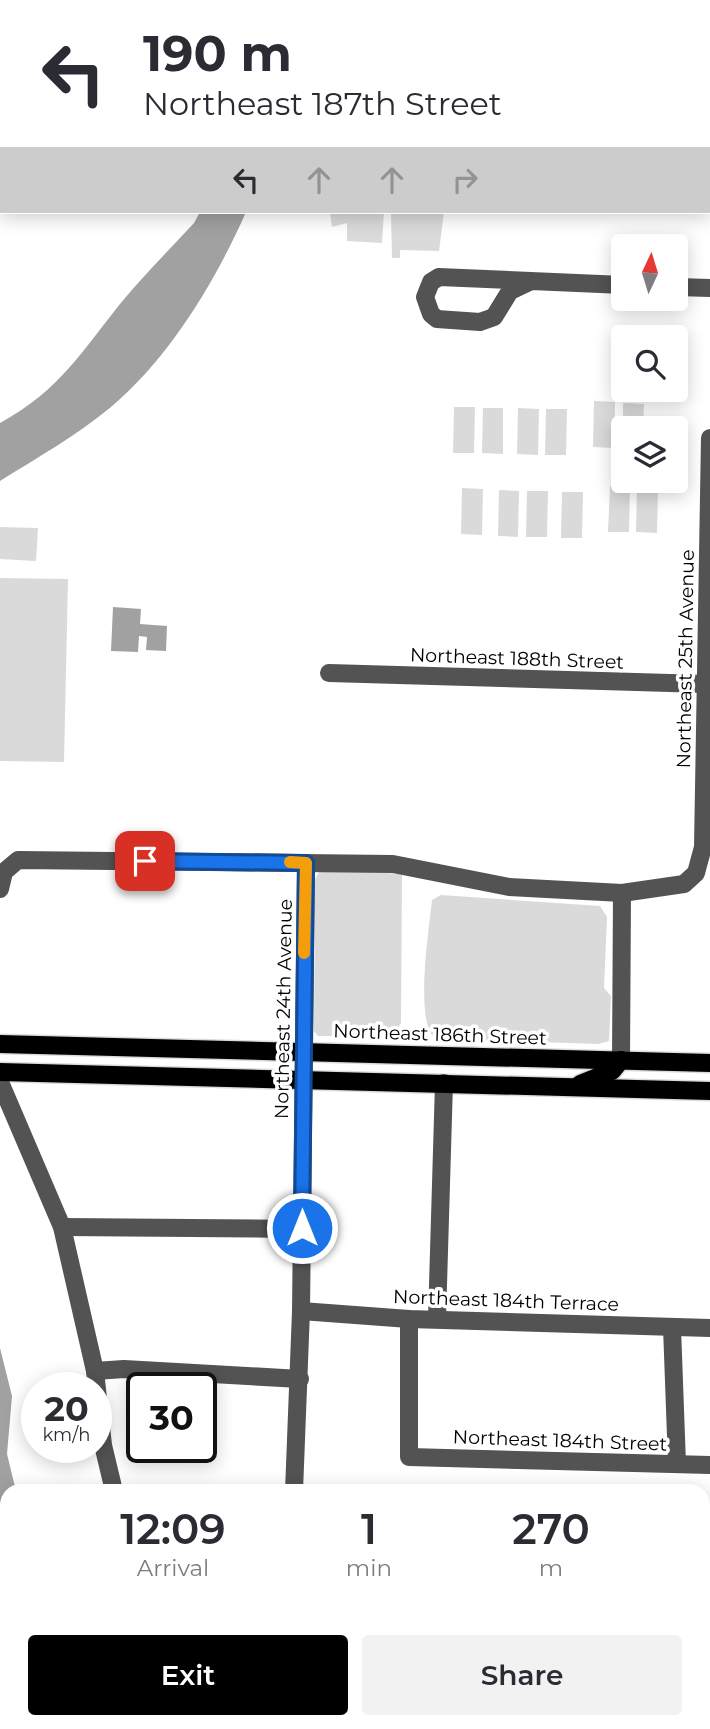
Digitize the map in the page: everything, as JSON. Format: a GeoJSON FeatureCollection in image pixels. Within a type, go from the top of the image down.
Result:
{"type":"FeatureCollection","features":[{"type":"Feature","properties":{"kind":"main road","name":"Northeast 186th Street"},"geometry":{"type":"LineString","coordinates":[[0,1044],[710,1063]]}},
{"type":"Feature","properties":{"kind":"main road"},"geometry":{"type":"LineString","coordinates":[[570,1087],[607,1074],[621,1060]]}},
{"type":"Feature","properties":{"kind":"main road"},"geometry":{"type":"LineString","coordinates":[[0,1072],[710,1091]]}},
{"type":"Feature","properties":{"kind":"street"},"geometry":{"type":"LineString","coordinates":[[529,282],[510,291],[494,317],[480,322],[437,319],[430,313],[425,298],[431,282],[439,277],[611,285]]}},
{"type":"Feature","properties":{"kind":"street"},"geometry":{"type":"LineString","coordinates":[[688,287],[710,288]]}},
{"type":"Feature","properties":{"kind":"street","name":"Northeast 25th Avenue"},"geometry":{"type":"LineString","coordinates":[[622,893],[647,887],[679,886],[692,878],[699,867],[703,847],[710,438]]}},
{"type":"Feature","properties":{"kind":"street","name":"Northeast 188th Street"},"geometry":{"type":"LineString","coordinates":[[329,673],[704,684]]}},
{"type":"Feature","properties":{"kind":"street"},"geometry":{"type":"LineString","coordinates":[[0,889],[4,872],[18,860],[393,864],[509,887],[622,893],[621,1060]]}},
{"type":"Feature","properties":{"kind":"street","name":"Northeast 24th Avenue"},"geometry":{"type":"LineString","coordinates":[[295,1484],[300,1379],[306,863]]}},
{"type":"Feature","properties":{"kind":"street"},"geometry":{"type":"LineString","coordinates":[[0,1082],[62,1227],[95,1371],[103,1444],[112,1484]]}},
{"type":"Feature","properties":{"kind":"street"},"geometry":{"type":"LineString","coordinates":[[437,1320],[444,1083]]}},
{"type":"Feature","properties":{"kind":"street"},"geometry":{"type":"LineString","coordinates":[[62,1227],[302,1228]]}},
{"type":"Feature","properties":{"kind":"street","name":"Northeast 184th Terrace"},"geometry":{"type":"LineString","coordinates":[[301,1311],[409,1319],[710,1328]]}},
{"type":"Feature","properties":{"kind":"street","name":"Northeast 184th Street"},"geometry":{"type":"LineString","coordinates":[[409,1319],[409,1457],[710,1465]]}},
{"type":"Feature","properties":{"kind":"street"},"geometry":{"type":"LineString","coordinates":[[672,1327],[677,1464]]}},
{"type":"Feature","properties":{"kind":"street"},"geometry":{"type":"LineString","coordinates":[[95,1371],[124,1369],[300,1379]]}},
{"type":"Feature","properties":{"kind":"shaded area"},"geometry":{"type":"Polygon","coordinates":[[[199,214],[245,214],[205,291],[171,342],[153,365],[111,407],[71,437],[0,481],[0,423],[40,396],[70,367],[133,288],[194,223],[199,214]]]}},
{"type":"Feature","properties":{"kind":"shaded area"},"geometry":{"type":"Polygon","coordinates":[[[330,214],[384,214],[382,243],[347,241],[347,223],[332,227],[330,214]]]}},
{"type":"Feature","properties":{"kind":"shaded area"},"geometry":{"type":"Polygon","coordinates":[[[391,214],[444,214],[439,251],[400,250],[400,258],[392,258],[391,214]]]}},
{"type":"Feature","properties":{"kind":"shaded area"},"geometry":{"type":"Polygon","coordinates":[[[594,401],[615,402],[615,416],[611,416],[611,448],[593,447],[594,401]]]}},
{"type":"Feature","properties":{"kind":"shaded area"},"geometry":{"type":"Polygon","coordinates":[[[623,403],[644,404],[644,416],[623,416],[623,403]]]}},
{"type":"Feature","properties":{"kind":"shaded area"},"geometry":{"type":"Polygon","coordinates":[[[454,407],[475,407],[474,453],[453,453],[454,407]]]}},
{"type":"Feature","properties":{"kind":"shaded area"},"geometry":{"type":"Polygon","coordinates":[[[483,408],[503,408],[503,454],[482,453],[483,408]]]}},
{"type":"Feature","properties":{"kind":"shaded area"},"geometry":{"type":"Polygon","coordinates":[[[518,408],[539,409],[538,455],[517,454],[518,408]]]}},
{"type":"Feature","properties":{"kind":"shaded area"},"geometry":{"type":"Polygon","coordinates":[[[546,409],[567,409],[566,455],[545,455],[546,409]]]}},
{"type":"Feature","properties":{"kind":"shaded area"},"geometry":{"type":"Polygon","coordinates":[[[611,486],[611,493],[630,493],[629,532],[608,532],[611,486]]]}},
{"type":"Feature","properties":{"kind":"shaded area"},"geometry":{"type":"Polygon","coordinates":[[[462,488],[483,489],[482,535],[461,534],[462,488]]]}},
{"type":"Feature","properties":{"kind":"shaded area"},"geometry":{"type":"Polygon","coordinates":[[[499,490],[519,491],[518,537],[498,536],[499,490]]]}},
{"type":"Feature","properties":{"kind":"shaded area"},"geometry":{"type":"Polygon","coordinates":[[[527,491],[548,491],[547,537],[526,537],[527,491]]]}},
{"type":"Feature","properties":{"kind":"shaded area"},"geometry":{"type":"Polygon","coordinates":[[[562,492],[583,492],[582,538],[561,538],[562,492]]]}},
{"type":"Feature","properties":{"kind":"shaded area"},"geometry":{"type":"Polygon","coordinates":[[[637,493],[658,493],[657,533],[636,532],[637,493]]]}},
{"type":"Feature","properties":{"kind":"shaded area"},"geometry":{"type":"Polygon","coordinates":[[[0,527],[38,528],[36,561],[0,559],[0,527]]]}},
{"type":"Feature","properties":{"kind":"shaded area"},"geometry":{"type":"Polygon","coordinates":[[[0,578],[68,579],[64,762],[0,761],[0,578]]]}},
{"type":"Feature","properties":{"kind":"shaded area"},"geometry":{"type":"Polygon","coordinates":[[[113,607],[141,609],[140,624],[167,626],[166,651],[146,650],[147,637],[139,636],[138,652],[111,651],[113,607]]]}},
{"type":"Feature","properties":{"kind":"shaded area"},"geometry":{"type":"Polygon","coordinates":[[[321,869],[402,874],[401,1023],[392,1036],[318,1036],[314,1031],[315,879],[321,869]]]}},
{"type":"Feature","properties":{"kind":"shaded area"},"geometry":{"type":"Polygon","coordinates":[[[441,895],[600,906],[607,917],[604,988],[611,996],[609,1041],[598,1044],[444,1039],[432,1035],[425,1008],[425,970],[432,900],[441,895]]]}},
{"type":"Feature","properties":{"kind":"shaded area"},"geometry":{"type":"Polygon","coordinates":[[[0,1348],[12,1396],[7,1454],[14,1484],[0,1484],[0,1348]]]}},
{"type":"Feature","properties":{"kind":"slow traffic"},"geometry":{"type":"LineString","coordinates":[[290,862],[306,863],[304,953]]}},
{"type":"Feature","properties":{"kind":"route"},"geometry":{"type":"LineString","coordinates":[[145,861],[306,863],[302,1228]]}}]}
